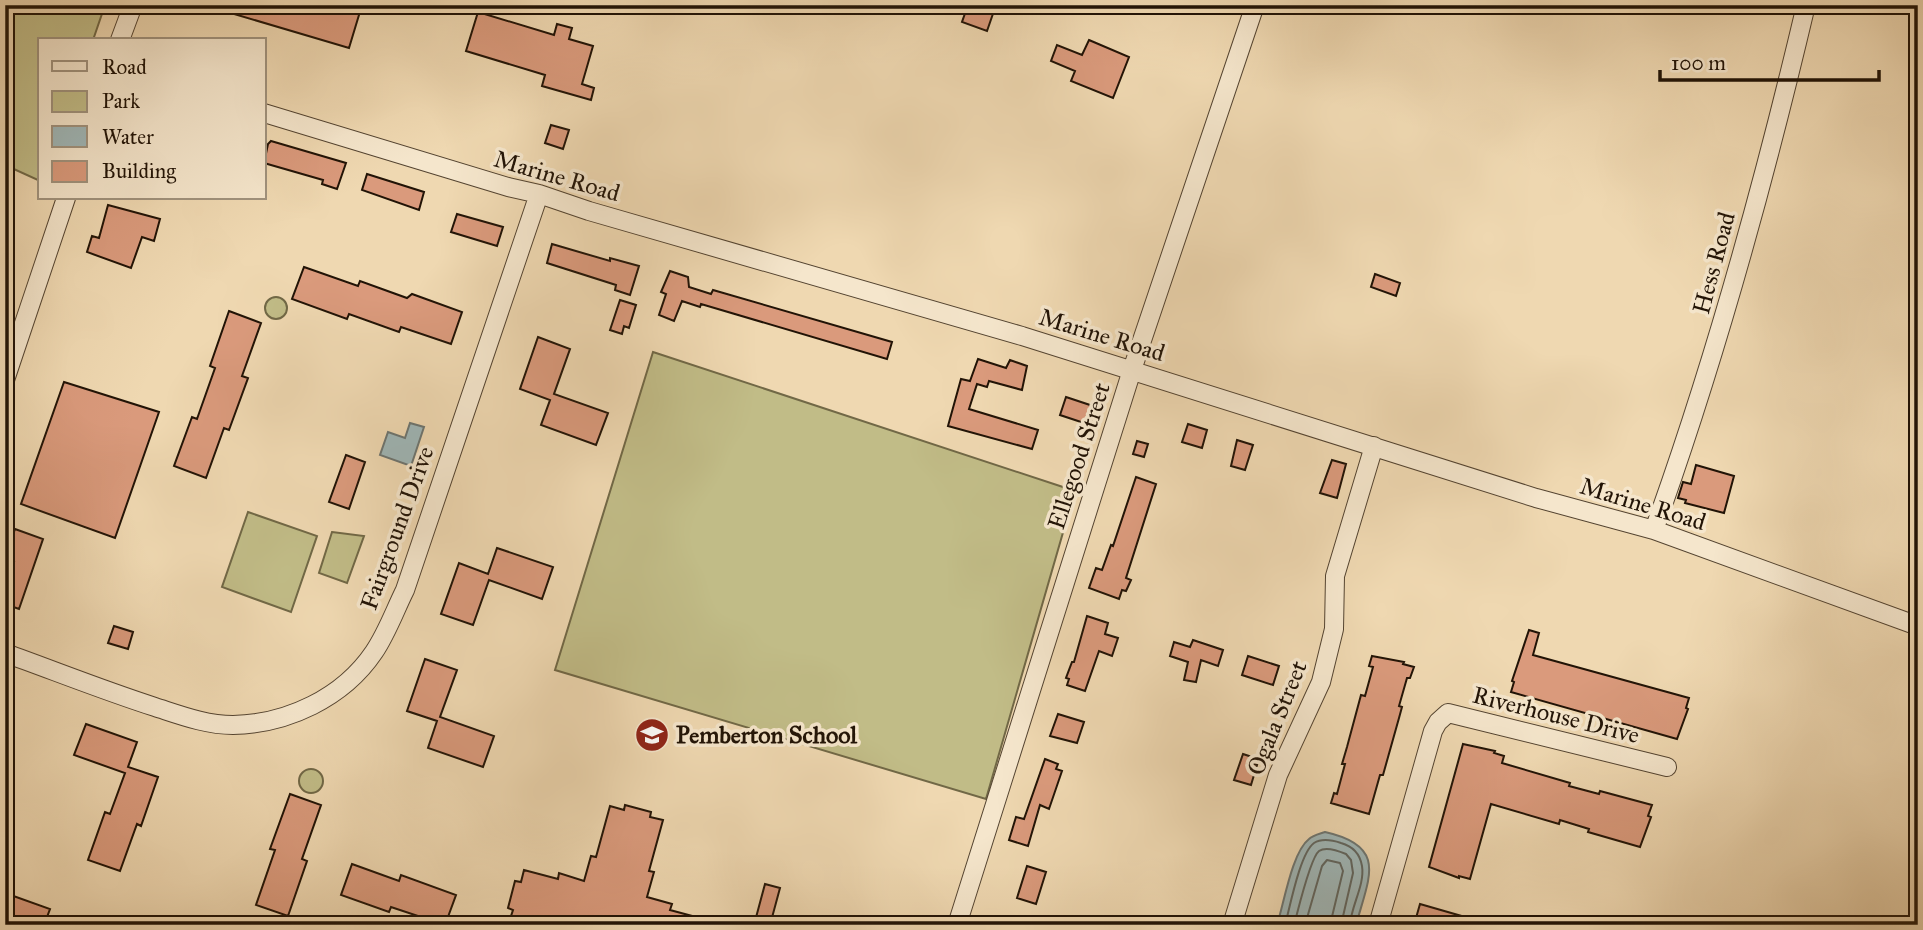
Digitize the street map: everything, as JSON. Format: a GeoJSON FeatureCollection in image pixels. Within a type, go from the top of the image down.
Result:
{"type":"FeatureCollection","features":[{"type":"Feature","properties":{"kind":"street"},"geometry":{"type":"LineString","coordinates":[[121,38],[133,5]]}},
{"type":"Feature","properties":{"kind":"street","name":"Ellegood Street"},"geometry":{"type":"LineString","coordinates":[[957,925],[1132,370],[1255,5]]}},
{"type":"Feature","properties":{"kind":"street","name":"Hess Road"},"geometry":{"type":"LineString","coordinates":[[1654,530],[1689,432],[1727,310],[1806,5]]}},
{"type":"Feature","properties":{"kind":"street","name":"Marine Road"},"geometry":{"type":"LineString","coordinates":[[266,114],[1132,370],[1536,498],[1654,530],[1918,626]]}},
{"type":"Feature","properties":{"kind":"street","name":"Fairground Drive"},"geometry":{"type":"LineString","coordinates":[[5,653],[174,713],[197,720],[232,725],[277,720],[312,705],[343,687],[374,652],[405,590],[539,194]]}},
{"type":"Feature","properties":{"kind":"street"},"geometry":{"type":"LineString","coordinates":[[7,372],[65,200]]}},
{"type":"Feature","properties":{"kind":"street","name":"Ogala Street"},"geometry":{"type":"LineString","coordinates":[[1232,925],[1278,775],[1321,682],[1334,629],[1335,576],[1374,446]]}},
{"type":"Feature","properties":{"kind":"street","name":"Riverhouse Drive"},"geometry":{"type":"LineString","coordinates":[[1378,925],[1433,731],[1448,713],[1667,767]]}},
{"type":"Feature","properties":{"kind":"green space"},"geometry":{"type":"Polygon","coordinates":[[[5,5],[105,5],[94,38],[38,38],[38,180],[5,165],[5,5]]]}},
{"type":"Feature","properties":{"kind":"green space"},"geometry":{"type":"Polygon","coordinates":[[[276,297],[284,300],[287,308],[284,316],[276,319],[268,316],[265,308],[268,300],[276,297]]]}},
{"type":"Feature","properties":{"kind":"green space"},"geometry":{"type":"Polygon","coordinates":[[[653,352],[1075,491],[986,799],[555,670],[653,352]]]}},
{"type":"Feature","properties":{"kind":"green space"},"geometry":{"type":"Polygon","coordinates":[[[248,512],[317,536],[291,612],[222,587],[248,512]]]}},
{"type":"Feature","properties":{"kind":"green space"},"geometry":{"type":"Polygon","coordinates":[[[332,532],[364,536],[347,583],[319,573],[332,532]]]}},
{"type":"Feature","properties":{"kind":"green space"},"geometry":{"type":"Polygon","coordinates":[[[311,769],[319,773],[323,781],[319,789],[311,793],[303,789],[299,781],[303,773],[311,769]]]}},
{"type":"Feature","properties":{"kind":"water"},"geometry":{"type":"Polygon","coordinates":[[[410,423],[424,427],[411,466],[380,455],[388,432],[405,438],[410,423]]]}},
{"type":"Feature","properties":{"kind":"water"},"geometry":{"type":"Polygon","coordinates":[[[1325,832],[1345,838],[1366,855],[1369,878],[1356,925],[1277,925],[1298,855],[1311,838],[1325,832]]]}},
{"type":"Feature","properties":{"kind":"building"},"geometry":{"type":"Polygon","coordinates":[[[215,5],[362,5],[349,48],[214,8],[215,5]]]}},
{"type":"Feature","properties":{"kind":"building"},"geometry":{"type":"Polygon","coordinates":[[[968,5],[996,5],[987,31],[962,22],[968,5]]]}},
{"type":"Feature","properties":{"kind":"building"},"geometry":{"type":"Polygon","coordinates":[[[478,12],[554,35],[557,24],[572,28],[569,39],[593,46],[582,84],[594,88],[591,100],[542,86],[545,75],[466,51],[478,12]]]}},
{"type":"Feature","properties":{"kind":"building"},"geometry":{"type":"Polygon","coordinates":[[[1089,40],[1129,57],[1113,98],[1071,81],[1075,71],[1051,61],[1057,45],[1082,55],[1089,40]]]}},
{"type":"Feature","properties":{"kind":"building"},"geometry":{"type":"Polygon","coordinates":[[[551,125],[569,130],[563,149],[545,143],[551,125]]]}},
{"type":"Feature","properties":{"kind":"building"},"geometry":{"type":"Polygon","coordinates":[[[271,141],[346,163],[337,189],[322,184],[323,180],[266,164],[268,144],[271,141]]]}},
{"type":"Feature","properties":{"kind":"building"},"geometry":{"type":"Polygon","coordinates":[[[367,174],[424,192],[419,210],[362,190],[367,174]]]}},
{"type":"Feature","properties":{"kind":"building"},"geometry":{"type":"Polygon","coordinates":[[[108,205],[160,219],[154,241],[142,237],[131,268],[87,252],[92,236],[99,238],[108,205]]]}},
{"type":"Feature","properties":{"kind":"building"},"geometry":{"type":"Polygon","coordinates":[[[457,214],[503,227],[497,246],[451,232],[457,214]]]}},
{"type":"Feature","properties":{"kind":"building"},"geometry":{"type":"Polygon","coordinates":[[[552,244],[610,261],[610,258],[639,266],[630,295],[615,290],[616,285],[547,263],[552,244]]]}},
{"type":"Feature","properties":{"kind":"building"},"geometry":{"type":"Polygon","coordinates":[[[304,267],[358,286],[360,281],[407,298],[412,294],[462,312],[451,344],[401,327],[399,332],[349,314],[347,319],[292,299],[304,267]]]}},
{"type":"Feature","properties":{"kind":"building"},"geometry":{"type":"Polygon","coordinates":[[[670,271],[688,277],[689,287],[711,294],[713,290],[892,342],[887,359],[701,304],[700,307],[682,301],[674,321],[659,315],[666,294],[661,292],[670,271]]]}},
{"type":"Feature","properties":{"kind":"building"},"geometry":{"type":"Polygon","coordinates":[[[1375,274],[1400,283],[1396,296],[1371,287],[1375,274]]]}},
{"type":"Feature","properties":{"kind":"building"},"geometry":{"type":"Polygon","coordinates":[[[620,300],[636,305],[629,328],[624,326],[622,334],[610,330],[620,300]]]}},
{"type":"Feature","properties":{"kind":"building"},"geometry":{"type":"Polygon","coordinates":[[[229,311],[261,323],[242,376],[248,378],[229,430],[224,428],[206,478],[174,466],[192,417],[197,419],[215,368],[210,366],[229,311]]]}},
{"type":"Feature","properties":{"kind":"building"},"geometry":{"type":"Polygon","coordinates":[[[538,337],[570,349],[554,394],[608,413],[596,445],[541,425],[550,400],[520,389],[538,337]]]}},
{"type":"Feature","properties":{"kind":"building"},"geometry":{"type":"Polygon","coordinates":[[[978,359],[1006,368],[1010,360],[1027,366],[1022,390],[989,381],[987,387],[977,384],[969,409],[1038,430],[1032,449],[948,426],[961,379],[970,381],[978,359]]]}},
{"type":"Feature","properties":{"kind":"building"},"geometry":{"type":"Polygon","coordinates":[[[64,382],[159,412],[115,538],[21,504],[64,382]]]}},
{"type":"Feature","properties":{"kind":"building"},"geometry":{"type":"Polygon","coordinates":[[[1066,397],[1096,407],[1090,425],[1060,415],[1066,397]]]}},
{"type":"Feature","properties":{"kind":"building"},"geometry":{"type":"Polygon","coordinates":[[[1188,424],[1207,430],[1202,448],[1182,442],[1188,424]]]}},
{"type":"Feature","properties":{"kind":"building"},"geometry":{"type":"Polygon","coordinates":[[[1237,440],[1253,445],[1245,470],[1231,466],[1237,440]]]}},
{"type":"Feature","properties":{"kind":"building"},"geometry":{"type":"Polygon","coordinates":[[[1137,441],[1148,444],[1144,457],[1133,454],[1137,441]]]}},
{"type":"Feature","properties":{"kind":"building"},"geometry":{"type":"Polygon","coordinates":[[[346,455],[365,462],[349,509],[329,502],[346,455]]]}},
{"type":"Feature","properties":{"kind":"building"},"geometry":{"type":"Polygon","coordinates":[[[1332,460],[1346,464],[1337,498],[1320,493],[1332,460]]]}},
{"type":"Feature","properties":{"kind":"building"},"geometry":{"type":"Polygon","coordinates":[[[1696,465],[1734,476],[1724,513],[1685,503],[1686,500],[1678,498],[1683,482],[1691,484],[1696,465]]]}},
{"type":"Feature","properties":{"kind":"building"},"geometry":{"type":"Polygon","coordinates":[[[1136,477],[1156,484],[1126,578],[1131,580],[1126,591],[1122,590],[1119,599],[1089,588],[1096,568],[1102,570],[1111,545],[1113,546],[1136,477]]]}},
{"type":"Feature","properties":{"kind":"building"},"geometry":{"type":"Polygon","coordinates":[[[15,529],[43,539],[19,609],[5,604],[5,586],[14,562],[5,557],[15,529]]]}},
{"type":"Feature","properties":{"kind":"building"},"geometry":{"type":"Polygon","coordinates":[[[497,548],[553,567],[542,599],[489,580],[473,625],[441,614],[459,563],[488,574],[497,548]]]}},
{"type":"Feature","properties":{"kind":"building"},"geometry":{"type":"Polygon","coordinates":[[[1087,616],[1108,623],[1105,634],[1118,638],[1112,656],[1099,651],[1085,691],[1067,685],[1069,679],[1066,678],[1074,662],[1087,616]]]}},
{"type":"Feature","properties":{"kind":"building"},"geometry":{"type":"Polygon","coordinates":[[[114,626],[133,632],[128,649],[108,643],[114,626]]]}},
{"type":"Feature","properties":{"kind":"building"},"geometry":{"type":"Polygon","coordinates":[[[1529,630],[1539,633],[1533,655],[1689,698],[1688,709],[1677,739],[1511,692],[1512,681],[1529,630]]]}},
{"type":"Feature","properties":{"kind":"building"},"geometry":{"type":"Polygon","coordinates":[[[1193,640],[1223,650],[1218,666],[1201,660],[1196,682],[1184,680],[1188,662],[1170,656],[1174,642],[1190,647],[1193,640]]]}},
{"type":"Feature","properties":{"kind":"building"},"geometry":{"type":"Polygon","coordinates":[[[1248,656],[1279,666],[1273,685],[1242,675],[1248,656]]]}},
{"type":"Feature","properties":{"kind":"building"},"geometry":{"type":"Polygon","coordinates":[[[1372,656],[1404,662],[1403,664],[1414,667],[1410,678],[1407,678],[1399,706],[1402,707],[1399,718],[1369,814],[1331,803],[1334,793],[1337,794],[1345,764],[1342,764],[1361,695],[1365,696],[1373,667],[1369,666],[1372,656]]]}},
{"type":"Feature","properties":{"kind":"building"},"geometry":{"type":"Polygon","coordinates":[[[425,659],[457,670],[440,717],[494,736],[483,767],[428,748],[437,721],[407,711],[425,659]]]}},
{"type":"Feature","properties":{"kind":"building"},"geometry":{"type":"Polygon","coordinates":[[[1058,714],[1084,722],[1077,743],[1050,736],[1058,714]]]}},
{"type":"Feature","properties":{"kind":"building"},"geometry":{"type":"Polygon","coordinates":[[[86,724],[137,742],[128,767],[158,777],[141,826],[137,824],[120,871],[88,860],[105,812],[110,814],[125,773],[74,755],[86,724]]]}},
{"type":"Feature","properties":{"kind":"building"},"geometry":{"type":"Polygon","coordinates":[[[1463,744],[1495,751],[1494,753],[1504,756],[1502,763],[1570,783],[1569,786],[1652,805],[1648,816],[1651,817],[1640,847],[1588,832],[1589,829],[1560,820],[1559,824],[1491,804],[1470,879],[1459,878],[1429,867],[1463,744]]]}},
{"type":"Feature","properties":{"kind":"building"},"geometry":{"type":"Polygon","coordinates":[[[1243,754],[1255,758],[1253,764],[1257,765],[1251,785],[1234,780],[1243,754]]]}},
{"type":"Feature","properties":{"kind":"building"},"geometry":{"type":"Polygon","coordinates":[[[1045,759],[1058,764],[1056,769],[1062,771],[1049,809],[1040,805],[1028,846],[1009,840],[1016,817],[1024,819],[1045,759]]]}},
{"type":"Feature","properties":{"kind":"building"},"geometry":{"type":"Polygon","coordinates":[[[290,794],[321,805],[302,859],[307,861],[288,916],[256,905],[275,850],[270,849],[290,794]]]}},
{"type":"Feature","properties":{"kind":"building"},"geometry":{"type":"Polygon","coordinates":[[[625,805],[651,812],[650,817],[663,820],[649,871],[654,872],[647,897],[672,904],[670,910],[711,921],[711,925],[518,925],[509,922],[513,910],[508,908],[515,881],[521,882],[524,870],[558,879],[559,873],[584,881],[591,856],[596,857],[610,806],[624,810],[625,805]]]}},
{"type":"Feature","properties":{"kind":"building"},"geometry":{"type":"Polygon","coordinates":[[[352,864],[399,881],[401,875],[456,895],[445,925],[391,907],[389,912],[341,895],[352,864]]]}},
{"type":"Feature","properties":{"kind":"building"},"geometry":{"type":"Polygon","coordinates":[[[1027,866],[1046,872],[1036,904],[1017,898],[1027,866]]]}},
{"type":"Feature","properties":{"kind":"building"},"geometry":{"type":"Polygon","coordinates":[[[765,884],[780,888],[770,925],[754,925],[765,884]]]}},
{"type":"Feature","properties":{"kind":"building"},"geometry":{"type":"Polygon","coordinates":[[[5,893],[50,909],[44,925],[5,925],[5,893]]]}},
{"type":"Feature","properties":{"kind":"building"},"geometry":{"type":"Polygon","coordinates":[[[1420,904],[1479,921],[1478,925],[1414,925],[1420,904]]]}},
{"type":"Feature","properties":{"kind":"place","name":"Pemberton School"},"geometry":{"type":"Point","coordinates":[652,735]}}]}
